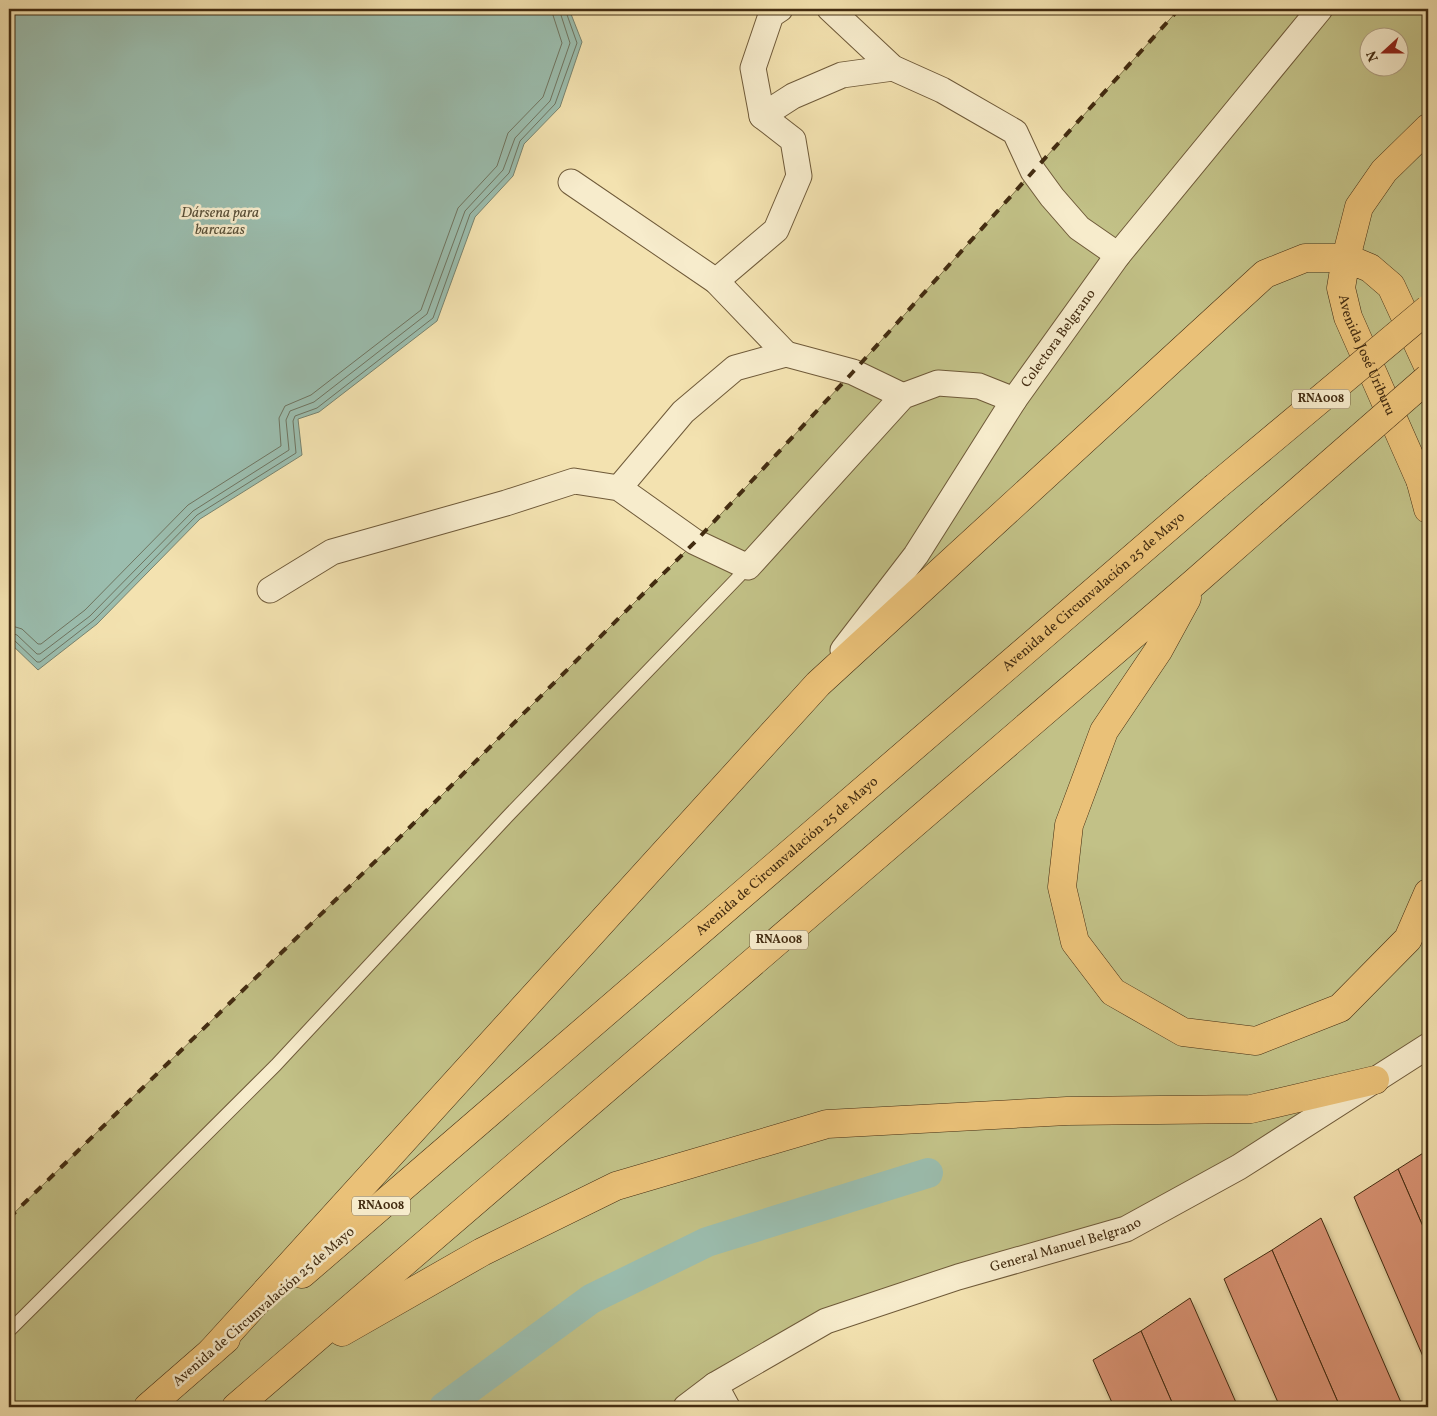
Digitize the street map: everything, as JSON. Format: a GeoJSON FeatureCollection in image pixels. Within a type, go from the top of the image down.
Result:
{"type":"FeatureCollection","features":[{"type":"Feature","properties":{"kind":"main road","name":"Avenida José Uriburu"},"geometry":{"type":"LineString","coordinates":[[1428,128],[1384,170],[1359,207],[1346,258],[1341,288],[1348,317],[1425,490],[1428,509]]}},
{"type":"Feature","properties":{"kind":"main road"},"geometry":{"type":"LineString","coordinates":[[211,1352],[818,684],[1265,274],[1305,258],[1346,258],[1370,268],[1391,286],[1428,366]]}},
{"type":"Feature","properties":{"kind":"main road","name":"Avenida de Circunvalación 25 de Mayo"},"geometry":{"type":"LineString","coordinates":[[148,1407],[1214,488],[1428,310]]}},
{"type":"Feature","properties":{"kind":"main road","name":"RNA008"},"geometry":{"type":"LineString","coordinates":[[236,1407],[1196,582],[1428,378]]}},
{"type":"Feature","properties":{"kind":"main road"},"geometry":{"type":"LineString","coordinates":[[1196,582],[1158,651],[1104,731],[1068,825],[1062,887],[1075,942],[1114,992],[1184,1032],[1256,1041],[1340,1008],[1408,939],[1428,893]]}},
{"type":"Feature","properties":{"kind":"main road","name":"RNA008"},"geometry":{"type":"LineString","coordinates":[[286,1363],[482,1252],[616,1186],[827,1124],[1066,1111],[1251,1109],[1375,1080]]}},
{"type":"Feature","properties":{"kind":"street"},"geometry":{"type":"LineString","coordinates":[[716,281],[776,230],[799,176],[793,140],[762,116],[754,68],[771,15],[780,9]]}},
{"type":"Feature","properties":{"kind":"street"},"geometry":{"type":"LineString","coordinates":[[830,9],[893,68],[942,90],[1015,132],[1033,171],[1052,197],[1079,228],[1118,255]]}},
{"type":"Feature","properties":{"kind":"street","name":"Colectora Belgrano"},"geometry":{"type":"LineString","coordinates":[[818,684],[916,555],[1014,400],[1118,255],[1320,9]]}},
{"type":"Feature","properties":{"kind":"street"},"geometry":{"type":"LineString","coordinates":[[762,116],[793,96],[842,75],[893,68]]}},
{"type":"Feature","properties":{"kind":"street"},"geometry":{"type":"LineString","coordinates":[[571,182],[716,281],[786,354]]}},
{"type":"Feature","properties":{"kind":"street"},"geometry":{"type":"LineString","coordinates":[[619,488],[683,412],[734,368],[786,354],[854,372],[903,396]]}},
{"type":"Feature","properties":{"kind":"street"},"geometry":{"type":"LineString","coordinates":[[270,590],[332,552],[397,532],[506,503],[574,481],[619,488],[695,542],[748,567],[903,396],[938,383],[979,386],[1014,400]]}},
{"type":"Feature","properties":{"kind":"street","name":"General Manuel Belgrano"},"geometry":{"type":"LineString","coordinates":[[686,1407],[715,1385],[826,1321],[958,1277],[1126,1228],[1240,1167],[1428,1046]]}},
{"type":"Feature","properties":{"kind":"street"},"geometry":{"type":"LineString","coordinates":[[715,1385],[727,1407]]}},
{"type":"Feature","properties":{"kind":"lane"},"geometry":{"type":"LineString","coordinates":[[9,1331],[276,1065],[507,817],[748,567]]}},
{"type":"Feature","properties":{"kind":"shaded area"},"geometry":{"type":"Polygon","coordinates":[[[1179,9],[1428,9],[1428,1046],[1126,1229],[826,1321],[686,1407],[9,1407],[9,1218],[392,845],[695,542],[853,372],[1179,9]]]}},
{"type":"Feature","properties":{"kind":"water","name":"Dársena para barcazas"},"geometry":{"type":"Polygon","coordinates":[[[9,9],[569,9],[582,42],[560,107],[524,144],[513,176],[475,217],[437,321],[319,412],[298,419],[302,455],[200,519],[97,624],[38,670],[9,642],[9,9]]]}},
{"type":"Feature","properties":{"kind":"building"},"geometry":{"type":"Polygon","coordinates":[[[1428,1150],[1428,1238],[1398,1169],[1428,1150]]]}},
{"type":"Feature","properties":{"kind":"building"},"geometry":{"type":"Polygon","coordinates":[[[1398,1169],[1428,1238],[1428,1368],[1354,1197],[1398,1169]]]}},
{"type":"Feature","properties":{"kind":"building"},"geometry":{"type":"Polygon","coordinates":[[[1321,1218],[1403,1407],[1340,1407],[1272,1250],[1321,1218]]]}},
{"type":"Feature","properties":{"kind":"building"},"geometry":{"type":"Polygon","coordinates":[[[1272,1250],[1340,1407],[1280,1407],[1224,1279],[1272,1250]]]}},
{"type":"Feature","properties":{"kind":"building"},"geometry":{"type":"Polygon","coordinates":[[[1190,1298],[1238,1407],[1174,1407],[1141,1331],[1190,1298]]]}},
{"type":"Feature","properties":{"kind":"building"},"geometry":{"type":"Polygon","coordinates":[[[1141,1331],[1174,1407],[1114,1407],[1093,1360],[1141,1331]]]}},
{"type":"Feature","properties":{"kind":"waterway"},"geometry":{"type":"LineString","coordinates":[[444,1407],[591,1299],[707,1242],[928,1173]]}},
{"type":"Feature","properties":{"kind":"railway"},"geometry":{"type":"LineString","coordinates":[[9,1218],[392,845],[695,542],[853,372],[1179,9]]}}]}
